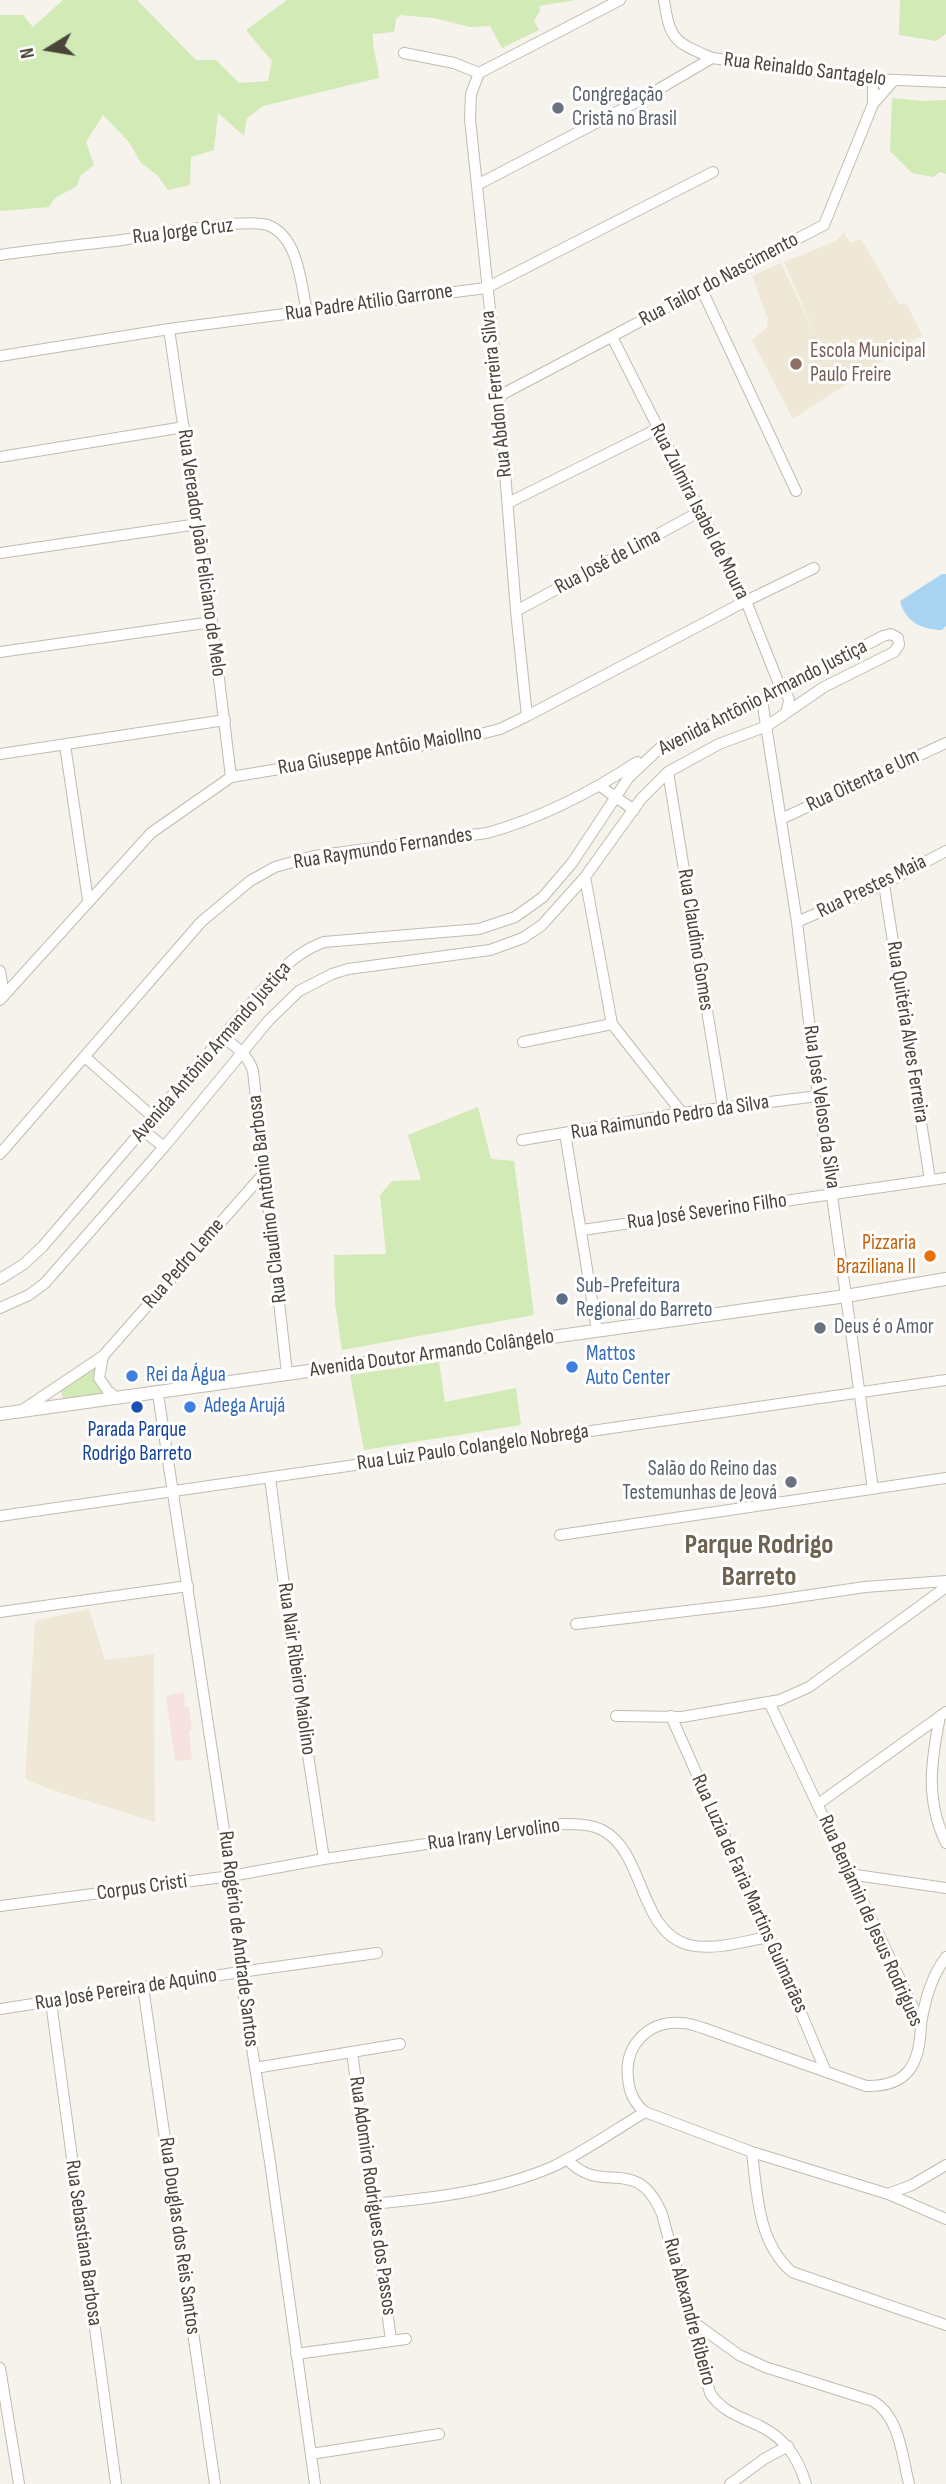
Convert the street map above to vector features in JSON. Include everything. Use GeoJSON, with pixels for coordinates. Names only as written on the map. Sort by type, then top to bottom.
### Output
{"type":"FeatureCollection","features":[{"type":"Feature","properties":{"kind":"street"},"geometry":{"type":"LineString","coordinates":[[404,53],[454,63],[479,73],[621,0]]}},
{"type":"Feature","properties":{"kind":"street","name":"Rua Reinaldo Santagelo"},"geometry":{"type":"LineString","coordinates":[[664,0],[671,34],[688,48],[712,58],[873,79],[946,82]]}},
{"type":"Feature","properties":{"kind":"street"},"geometry":{"type":"LineString","coordinates":[[477,185],[712,58]]}},
{"type":"Feature","properties":{"kind":"street","name":"Rua Abdon Ferreira Silva"},"geometry":{"type":"LineString","coordinates":[[479,73],[470,104],[527,716]]}},
{"type":"Feature","properties":{"kind":"street","name":"Rua Tailor do Nascimento"},"geometry":{"type":"LineString","coordinates":[[873,79],[873,104]]}},
{"type":"Feature","properties":{"kind":"street","name":"Rua Tailor do Nascimento"},"geometry":{"type":"LineString","coordinates":[[499,396],[824,225],[873,104],[894,80]]}},
{"type":"Feature","properties":{"kind":"street","name":"Rua Padre Atilio Garrone"},"geometry":{"type":"LineString","coordinates":[[0,356],[169,329],[486,288],[713,172]]}},
{"type":"Feature","properties":{"kind":"street","name":"Rua Jorge Cruz"},"geometry":{"type":"LineString","coordinates":[[0,255],[205,228],[252,223],[270,226],[282,235],[292,251],[307,312]]}},
{"type":"Feature","properties":{"kind":"street"},"geometry":{"type":"LineString","coordinates":[[701,288],[796,491]]}},
{"type":"Feature","properties":{"kind":"street","name":"Rua Vereador João Feliciano de Melo"},"geometry":{"type":"LineString","coordinates":[[169,329],[212,622],[231,777]]}},
{"type":"Feature","properties":{"kind":"street","name":"Rua Zulmira Isabel de Moura"},"geometry":{"type":"LineString","coordinates":[[612,337],[746,601],[781,689]]}},
{"type":"Feature","properties":{"kind":"street"},"geometry":{"type":"LineString","coordinates":[[0,457],[184,428]]}},
{"type":"Feature","properties":{"kind":"street"},"geometry":{"type":"LineString","coordinates":[[508,503],[657,429]]}},
{"type":"Feature","properties":{"kind":"street","name":"Rua José de Lima"},"geometry":{"type":"LineString","coordinates":[[516,611],[699,512]]}},
{"type":"Feature","properties":{"kind":"street"},"geometry":{"type":"LineString","coordinates":[[0,554],[198,524]]}},
{"type":"Feature","properties":{"kind":"street","name":"Rua Giuseppe Antôio Maiollno"},"geometry":{"type":"LineString","coordinates":[[2,998],[150,833],[231,777],[465,738],[500,729],[814,568]]}},
{"type":"Feature","properties":{"kind":"street"},"geometry":{"type":"LineString","coordinates":[[0,652],[212,622]]}},
{"type":"Feature","properties":{"kind":"street","name":"Avenida Antônio Armando Justiça"},"geometry":{"type":"LineString","coordinates":[[0,1279],[44,1247],[272,979],[294,957],[324,942],[479,929],[515,917],[544,897],[572,863],[629,777],[660,748],[762,700],[888,635],[894,635],[899,642],[898,649],[894,652],[824,687],[786,712]]}},
{"type":"Feature","properties":{"kind":"street"},"geometry":{"type":"LineString","coordinates":[[767,726],[786,712],[790,701],[781,689]]}},
{"type":"Feature","properties":{"kind":"street","name":"Rua José Veloso da Silva"},"geometry":{"type":"LineString","coordinates":[[762,700],[763,720],[767,726],[797,922],[818,1096],[873,1489]]}},
{"type":"Feature","properties":{"kind":"street"},"geometry":{"type":"LineString","coordinates":[[0,754],[225,720]]}},
{"type":"Feature","properties":{"kind":"street","name":"Avenida Antônio Armando Justiça"},"geometry":{"type":"LineString","coordinates":[[0,1308],[29,1295],[45,1283],[164,1147],[242,1052],[299,991],[322,979],[364,966],[467,954],[506,946],[542,925],[585,877],[641,799],[668,772],[719,744],[767,726]]}},
{"type":"Feature","properties":{"kind":"street","name":"Rua Oitenta e Um"},"geometry":{"type":"LineString","coordinates":[[781,819],[946,743]]}},
{"type":"Feature","properties":{"kind":"street"},"geometry":{"type":"LineString","coordinates":[[65,745],[88,900]]}},
{"type":"Feature","properties":{"kind":"street","name":"Rua Raymundo Fernandes"},"geometry":{"type":"LineString","coordinates":[[0,1154],[201,922],[250,881],[275,867],[314,856],[487,833],[540,816],[600,786],[660,748]]}},
{"type":"Feature","properties":{"kind":"street","name":"Rua Claudino Gomes"},"geometry":{"type":"LineString","coordinates":[[668,772],[723,1108]]}},
{"type":"Feature","properties":{"kind":"street"},"geometry":{"type":"LineString","coordinates":[[600,786],[634,810]]}},
{"type":"Feature","properties":{"kind":"street","name":"Rua Prestes Maia"},"geometry":{"type":"LineString","coordinates":[[797,922],[884,884],[946,851]]}},
{"type":"Feature","properties":{"kind":"street"},"geometry":{"type":"LineString","coordinates":[[585,877],[612,1024],[682,1113]]}},
{"type":"Feature","properties":{"kind":"street","name":"Rua Quitéria Alves Ferreira"},"geometry":{"type":"LineString","coordinates":[[884,884],[930,1180]]}},
{"type":"Feature","properties":{"kind":"street"},"geometry":{"type":"LineString","coordinates":[[0,971],[2,998]]}},
{"type":"Feature","properties":{"kind":"street"},"geometry":{"type":"LineString","coordinates":[[523,1042],[612,1024]]}},
{"type":"Feature","properties":{"kind":"street"},"geometry":{"type":"LineString","coordinates":[[223,1037],[242,1052]]}},
{"type":"Feature","properties":{"kind":"street","name":"Rua Claudino Antônio Barbosa"},"geometry":{"type":"LineString","coordinates":[[242,1052],[253,1071],[287,1373]]}},
{"type":"Feature","properties":{"kind":"street"},"geometry":{"type":"LineString","coordinates":[[85,1057],[154,1118]]}},
{"type":"Feature","properties":{"kind":"street","name":"Rua Raimundo Pedro da Silva"},"geometry":{"type":"LineString","coordinates":[[522,1140],[682,1113],[818,1096]]}},
{"type":"Feature","properties":{"kind":"street"},"geometry":{"type":"LineString","coordinates":[[144,1131],[164,1147]]}},
{"type":"Feature","properties":{"kind":"street"},"geometry":{"type":"LineString","coordinates":[[565,1133],[597,1331]]}},
{"type":"Feature","properties":{"kind":"street","name":"Rua Pedro Leme"},"geometry":{"type":"LineString","coordinates":[[19,1412],[103,1356],[265,1172]]}},
{"type":"Feature","properties":{"kind":"street","name":"Rua José Severino Filho"},"geometry":{"type":"LineString","coordinates":[[582,1230],[946,1178]]}},
{"type":"Feature","properties":{"kind":"street","name":"Avenida Doutor Armando Colângelo"},"geometry":{"type":"LineString","coordinates":[[0,1414],[846,1296],[946,1279]]}},
{"type":"Feature","properties":{"kind":"street"},"geometry":{"type":"LineString","coordinates":[[103,1356],[99,1378],[117,1398]]}},
{"type":"Feature","properties":{"kind":"street","name":"Rua Luiz Paulo Colangelo Nobrega"},"geometry":{"type":"LineString","coordinates":[[0,1516],[946,1380]]}},
{"type":"Feature","properties":{"kind":"street","name":"Rua Rogério de Andrade Santos"},"geometry":{"type":"LineString","coordinates":[[158,1394],[231,1876],[240,1972],[315,2484]]}},
{"type":"Feature","properties":{"kind":"street","name":"Rua Nair Ribeiro Maiolino"},"geometry":{"type":"LineString","coordinates":[[270,1478],[296,1678],[324,1859]]}},
{"type":"Feature","properties":{"kind":"street"},"geometry":{"type":"LineString","coordinates":[[560,1535],[946,1478]]}},
{"type":"Feature","properties":{"kind":"street"},"geometry":{"type":"LineString","coordinates":[[576,1624],[865,1587],[946,1581]]}},
{"type":"Feature","properties":{"kind":"street"},"geometry":{"type":"LineString","coordinates":[[0,1612],[188,1586]]}},
{"type":"Feature","properties":{"kind":"street"},"geometry":{"type":"LineString","coordinates":[[616,1716],[682,1717],[769,1702],[809,1687],[946,1587]]}},
{"type":"Feature","properties":{"kind":"street","name":"Rua Benjamin de Jesus Rodrigues"},"geometry":{"type":"LineString","coordinates":[[645,2112],[637,2106],[628,2083],[627,2066],[631,2048],[643,2034],[669,2024],[682,2023],[703,2028],[866,2087],[881,2087],[894,2083],[907,2074],[916,2060],[921,2024],[769,1702]]}},
{"type":"Feature","properties":{"kind":"street"},"geometry":{"type":"LineString","coordinates":[[818,1804],[943,1714]]}},
{"type":"Feature","properties":{"kind":"street"},"geometry":{"type":"LineString","coordinates":[[943,1714],[930,1778],[933,1806],[946,1843]]}},
{"type":"Feature","properties":{"kind":"street","name":"Rua Luzia de Faria Martins Guimarães"},"geometry":{"type":"LineString","coordinates":[[671,1716],[826,2072]]}},
{"type":"Feature","properties":{"kind":"street","name":"Rua Irany Lervolino"},"geometry":{"type":"LineString","coordinates":[[324,1859],[562,1824],[579,1824],[604,1831],[616,1841],[659,1923],[673,1939],[701,1947],[769,1937]]}},
{"type":"Feature","properties":{"kind":"street","name":"Corpus Cristi"},"geometry":{"type":"LineString","coordinates":[[0,1906],[231,1876],[324,1859]]}},
{"type":"Feature","properties":{"kind":"street"},"geometry":{"type":"LineString","coordinates":[[849,1874],[946,1888]]}},
{"type":"Feature","properties":{"kind":"street","name":"Rua José Pereira de Aquino"},"geometry":{"type":"LineString","coordinates":[[0,2009],[377,1953]]}},
{"type":"Feature","properties":{"kind":"street"},"geometry":{"type":"LineString","coordinates":[[921,2024],[930,1986],[946,1957]]}},
{"type":"Feature","properties":{"kind":"street","name":"Rua Douglas dos Reis Santos"},"geometry":{"type":"LineString","coordinates":[[143,1987],[215,2484]]}},
{"type":"Feature","properties":{"kind":"street","name":"Rua Sebastiana Barbosa"},"geometry":{"type":"LineString","coordinates":[[51,2002],[116,2484]]}},
{"type":"Feature","properties":{"kind":"street"},"geometry":{"type":"LineString","coordinates":[[255,2068],[400,2044]]}},
{"type":"Feature","properties":{"kind":"street","name":"Rua Adomiro Rodrigues dos Passos"},"geometry":{"type":"LineString","coordinates":[[352,2052],[391,2340]]}},
{"type":"Feature","properties":{"kind":"street"},"geometry":{"type":"LineString","coordinates":[[373,2204],[474,2190],[533,2174],[566,2159],[645,2112],[752,2152],[888,2194],[945,2218],[946,2231]]}},
{"type":"Feature","properties":{"kind":"street"},"geometry":{"type":"LineString","coordinates":[[752,2152],[765,2231],[780,2262],[792,2272],[946,2325]]}},
{"type":"Feature","properties":{"kind":"street","name":"Rua Alexandre Ribeiro"},"geometry":{"type":"LineString","coordinates":[[566,2159],[584,2175],[637,2182],[655,2197],[692,2321],[705,2378],[717,2403],[762,2427],[788,2446],[799,2461],[806,2484]]}},
{"type":"Feature","properties":{"kind":"street"},"geometry":{"type":"LineString","coordinates":[[888,2194],[912,2185],[946,2165]]}},
{"type":"Feature","properties":{"kind":"street"},"geometry":{"type":"LineString","coordinates":[[692,2321],[739,2355],[765,2367],[873,2401],[884,2407],[895,2428],[909,2484]]}},
{"type":"Feature","properties":{"kind":"street"},"geometry":{"type":"LineString","coordinates":[[296,2354],[406,2339]]}},
{"type":"Feature","properties":{"kind":"street"},"geometry":{"type":"LineString","coordinates":[[0,2368],[19,2484]]}},
{"type":"Feature","properties":{"kind":"street"},"geometry":{"type":"LineString","coordinates":[[311,2454],[439,2434]]}},
{"type":"Feature","properties":{"kind":"street"},"geometry":{"type":"LineString","coordinates":[[730,2484],[764,2459],[788,2446]]}},
{"type":"Feature","properties":{"kind":"shaded area"},"geometry":{"type":"Polygon","coordinates":[[[844,232],[850,243],[861,239],[899,304],[906,303],[922,335],[793,419],[752,340],[767,327],[768,319],[752,276],[781,263],[816,337],[784,262],[836,241],[844,232]]]}},
{"type":"Feature","properties":{"kind":"shaded area"},"geometry":{"type":"Polygon","coordinates":[[[89,1609],[105,1660],[154,1654],[155,1822],[25,1779],[35,1621],[89,1609]]]}},
{"type":"Feature","properties":{"kind":"shaded area"},"geometry":{"type":"Polygon","coordinates":[[[184,1692],[185,1707],[189,1707],[192,1729],[189,1730],[192,1760],[175,1761],[166,1696],[184,1692]]]}},
{"type":"Feature","properties":{"kind":"green space"},"geometry":{"type":"Polygon","coordinates":[[[63,0],[137,0],[196,60],[216,60],[239,83],[268,81],[272,61],[246,30],[287,0],[576,0],[539,6],[540,11],[534,21],[539,30],[502,48],[490,26],[470,27],[434,18],[400,15],[396,19],[394,32],[373,34],[379,78],[263,106],[247,118],[244,136],[218,113],[214,150],[191,157],[190,185],[168,190],[157,175],[141,163],[129,142],[103,115],[86,142],[94,165],[80,176],[77,186],[55,198],[49,207],[0,211],[0,15],[23,15],[33,27],[63,0]]]}},
{"type":"Feature","properties":{"kind":"green space"},"geometry":{"type":"Polygon","coordinates":[[[900,0],[946,0],[946,34],[936,41],[899,35],[900,0]]]}},
{"type":"Feature","properties":{"kind":"green space"},"geometry":{"type":"Polygon","coordinates":[[[892,98],[946,100],[946,174],[940,172],[933,177],[912,173],[890,151],[892,98]]]}},
{"type":"Feature","properties":{"kind":"green space"},"geometry":{"type":"Polygon","coordinates":[[[478,1107],[491,1159],[514,1161],[534,1315],[342,1350],[335,1304],[334,1255],[386,1254],[380,1195],[392,1181],[421,1180],[408,1135],[478,1107]]]}},
{"type":"Feature","properties":{"kind":"green space"},"geometry":{"type":"Polygon","coordinates":[[[439,1362],[445,1402],[516,1388],[521,1425],[364,1450],[350,1375],[439,1362]]]}},
{"type":"Feature","properties":{"kind":"green space"},"geometry":{"type":"Polygon","coordinates":[[[94,1368],[106,1395],[64,1403],[61,1391],[94,1368]]]}},
{"type":"Feature","properties":{"kind":"water"},"geometry":{"type":"Polygon","coordinates":[[[946,574],[946,626],[942,630],[921,626],[910,619],[900,601],[946,574]]]}},
{"type":"Feature","properties":{"kind":"place","name":"Congregação Cristã no Brasil"},"geometry":{"type":"Point","coordinates":[558,108]}},
{"type":"Feature","properties":{"kind":"place","name":"Escola Municipal Paulo Freire"},"geometry":{"type":"Point","coordinates":[796,364]}},
{"type":"Feature","properties":{"kind":"place","name":"Pizzaria Braziliana II"},"geometry":{"type":"Point","coordinates":[930,1256]}},
{"type":"Feature","properties":{"kind":"place","name":"Sub-Prefeitura Regional do Barreto"},"geometry":{"type":"Point","coordinates":[562,1299]}},
{"type":"Feature","properties":{"kind":"place","name":"Deus é o Amor"},"geometry":{"type":"Point","coordinates":[820,1328]}},
{"type":"Feature","properties":{"kind":"place","name":"Mattos Auto Center"},"geometry":{"type":"Point","coordinates":[572,1367]}},
{"type":"Feature","properties":{"kind":"place","name":"Rei da Água"},"geometry":{"type":"Point","coordinates":[132,1376]}},
{"type":"Feature","properties":{"kind":"place","name":"Parada Parque Rodrigo Barreto"},"geometry":{"type":"Point","coordinates":[137,1407]}},
{"type":"Feature","properties":{"kind":"place","name":"Adega Arujá"},"geometry":{"type":"Point","coordinates":[190,1407]}},
{"type":"Feature","properties":{"kind":"place","name":"Salão do Reino das Testemunhas de Jeová"},"geometry":{"type":"Point","coordinates":[791,1482]}},
{"type":"Feature","properties":{"kind":"district","name":"Parque Rodrigo Barreto"},"geometry":{"type":"Point","coordinates":[759,1562]}}]}
